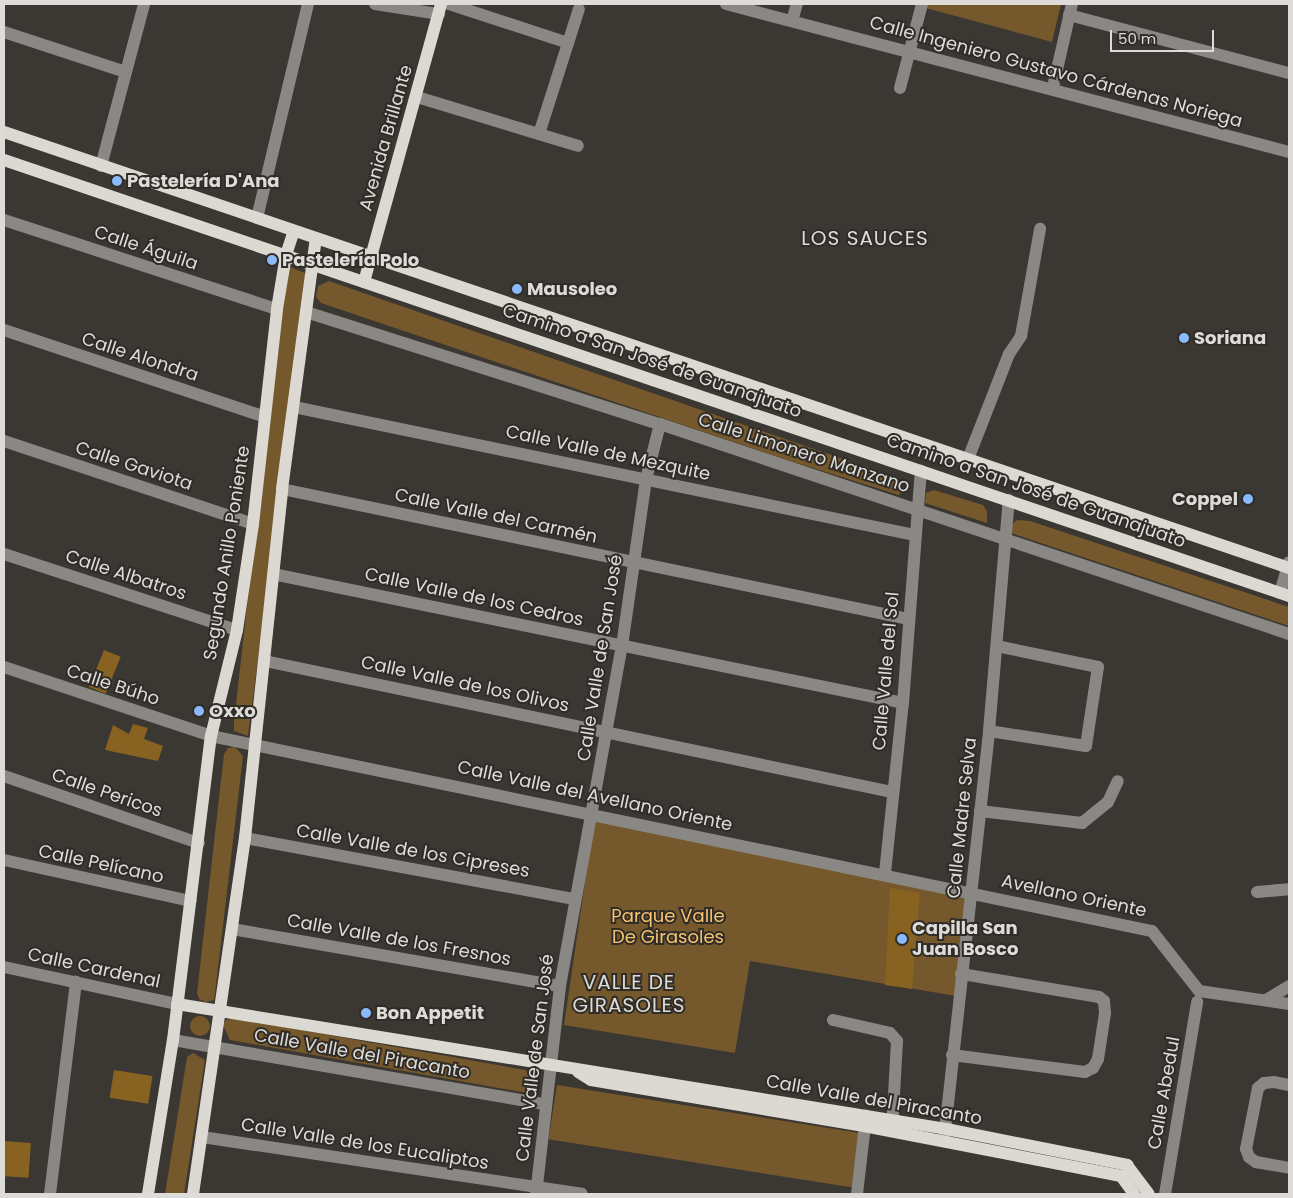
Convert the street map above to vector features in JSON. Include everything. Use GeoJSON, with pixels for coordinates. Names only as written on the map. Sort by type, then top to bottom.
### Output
{"type":"FeatureCollection","features":[{"type":"Feature","properties":{"kind":"main road","name":"Avenida Brillante"},"geometry":{"type":"LineString","coordinates":[[364,282],[440,9]]}},
{"type":"Feature","properties":{"kind":"main road","name":"Camino a San José de Guanajuato"},"geometry":{"type":"LineString","coordinates":[[4,132],[1289,566]]}},
{"type":"Feature","properties":{"kind":"main road","name":"Camino a San José de Guanajuato"},"geometry":{"type":"LineString","coordinates":[[4,160],[1010,500],[1285,595]]}},
{"type":"Feature","properties":{"kind":"main road","name":"Segundo Anillo Poniente"},"geometry":{"type":"LineString","coordinates":[[148,1194],[173,1040],[211,736],[237,630],[253,524],[277,309],[286,255],[294,231]]}},
{"type":"Feature","properties":{"kind":"main road"},"geometry":{"type":"LineString","coordinates":[[193,1194],[217,1047],[246,838],[254,744],[265,661],[282,489],[306,312],[310,264],[316,238]]}},
{"type":"Feature","properties":{"kind":"main road","name":"Calle Valle del Piracanto"},"geometry":{"type":"LineString","coordinates":[[177,1004],[222,1010],[578,1072],[594,1070],[893,1126],[1127,1165],[1149,1194]]}},
{"type":"Feature","properties":{"kind":"main road","name":"Calle Valle del Piracanto"},"geometry":{"type":"LineString","coordinates":[[945,1135],[1121,1176],[1134,1194]]}},
{"type":"Feature","properties":{"kind":"street"},"geometry":{"type":"LineString","coordinates":[[101,166],[144,4]]}},
{"type":"Feature","properties":{"kind":"street"},"geometry":{"type":"LineString","coordinates":[[257,218],[308,4]]}},
{"type":"Feature","properties":{"kind":"street"},"geometry":{"type":"LineString","coordinates":[[375,4],[440,9]]}},
{"type":"Feature","properties":{"kind":"street"},"geometry":{"type":"LineString","coordinates":[[449,4],[568,42]]}},
{"type":"Feature","properties":{"kind":"street","name":"Calle Ingeniero Gustavo Cárdenas Noriega"},"geometry":{"type":"LineString","coordinates":[[726,4],[1053,87],[1289,152]]}},
{"type":"Feature","properties":{"kind":"street"},"geometry":{"type":"LineString","coordinates":[[792,21],[797,4]]}},
{"type":"Feature","properties":{"kind":"street"},"geometry":{"type":"LineString","coordinates":[[900,88],[922,4]]}},
{"type":"Feature","properties":{"kind":"street"},"geometry":{"type":"LineString","coordinates":[[538,134],[579,9]]}},
{"type":"Feature","properties":{"kind":"street"},"geometry":{"type":"LineString","coordinates":[[1053,87],[1071,10],[1289,73]]}},
{"type":"Feature","properties":{"kind":"street"},"geometry":{"type":"LineString","coordinates":[[4,32],[126,72]]}},
{"type":"Feature","properties":{"kind":"street"},"geometry":{"type":"LineString","coordinates":[[417,97],[578,146]]}},
{"type":"Feature","properties":{"kind":"street","name":"Calle Águila"},"geometry":{"type":"LineString","coordinates":[[4,220],[277,309]]}},
{"type":"Feature","properties":{"kind":"street"},"geometry":{"type":"LineString","coordinates":[[968,459],[1009,354],[1021,336],[1040,229]]}},
{"type":"Feature","properties":{"kind":"street","name":"Calle Limonero Manzano"},"geometry":{"type":"LineString","coordinates":[[306,312],[660,424],[1289,634]]}},
{"type":"Feature","properties":{"kind":"street","name":"Calle Alondra"},"geometry":{"type":"LineString","coordinates":[[4,330],[265,417]]}},
{"type":"Feature","properties":{"kind":"street","name":"Calle Valle de Mezquite"},"geometry":{"type":"LineString","coordinates":[[294,407],[914,535]]}},
{"type":"Feature","properties":{"kind":"street","name":"Calle Valle de San José"},"geometry":{"type":"LineString","coordinates":[[536,1191],[545,1104],[553,1067],[560,986],[574,899],[593,813],[622,646],[646,479],[660,424]]}},
{"type":"Feature","properties":{"kind":"street","name":"Calle Gaviota"},"geometry":{"type":"LineString","coordinates":[[4,441],[253,524]]}},
{"type":"Feature","properties":{"kind":"street","name":"Calle Valle del Sol"},"geometry":{"type":"LineString","coordinates":[[884,873],[903,703],[914,535],[921,471]]}},
{"type":"Feature","properties":{"kind":"street","name":"Calle Valle del Carmén"},"geometry":{"type":"LineString","coordinates":[[282,489],[908,619]]}},
{"type":"Feature","properties":{"kind":"street","name":"Calle Madre Selva"},"geometry":{"type":"LineString","coordinates":[[945,1135],[952,1055],[989,731],[1010,500]]}},
{"type":"Feature","properties":{"kind":"street","name":"Calle Albatros"},"geometry":{"type":"LineString","coordinates":[[4,554],[237,630]]}},
{"type":"Feature","properties":{"kind":"street"},"geometry":{"type":"LineString","coordinates":[[1285,595],[1289,566]]}},
{"type":"Feature","properties":{"kind":"street","name":"Calle Valle de los Cedros"},"geometry":{"type":"LineString","coordinates":[[273,574],[903,703]]}},
{"type":"Feature","properties":{"kind":"street"},"geometry":{"type":"LineString","coordinates":[[989,731],[1086,746],[1098,667],[997,646]]}},
{"type":"Feature","properties":{"kind":"street","name":"Calle Valle de los Olivos"},"geometry":{"type":"LineString","coordinates":[[265,661],[892,792]]}},
{"type":"Feature","properties":{"kind":"street","name":"Calle Búho"},"geometry":{"type":"LineString","coordinates":[[4,668],[211,736]]}},
{"type":"Feature","properties":{"kind":"street","name":"Calle Valle del Avellano Oriente"},"geometry":{"type":"LineString","coordinates":[[211,736],[972,891]]}},
{"type":"Feature","properties":{"kind":"street","name":"Calle Pericos"},"geometry":{"type":"LineString","coordinates":[[4,776],[199,843]]}},
{"type":"Feature","properties":{"kind":"street"},"geometry":{"type":"LineString","coordinates":[[980,811],[1082,823],[1108,802],[1118,781]]}},
{"type":"Feature","properties":{"kind":"street","name":"Calle Valle de los Cipreses"},"geometry":{"type":"LineString","coordinates":[[246,838],[574,899]]}},
{"type":"Feature","properties":{"kind":"street","name":"Calle Pelícano"},"geometry":{"type":"LineString","coordinates":[[4,860],[191,901]]}},
{"type":"Feature","properties":{"kind":"street"},"geometry":{"type":"LineString","coordinates":[[1257,892],[1289,889]]}},
{"type":"Feature","properties":{"kind":"street","name":"Avellano Oriente"},"geometry":{"type":"LineString","coordinates":[[972,891],[1152,931],[1198,997]]}},
{"type":"Feature","properties":{"kind":"street","name":"Calle Valle de los Fresnos"},"geometry":{"type":"LineString","coordinates":[[232,929],[560,986]]}},
{"type":"Feature","properties":{"kind":"street","name":"Calle Cardenal"},"geometry":{"type":"LineString","coordinates":[[4,967],[177,1004]]}},
{"type":"Feature","properties":{"kind":"street"},"geometry":{"type":"LineString","coordinates":[[952,1055],[1085,1072],[1093,1068],[1098,1059],[1104,1001],[1099,997],[961,974]]}},
{"type":"Feature","properties":{"kind":"street"},"geometry":{"type":"LineString","coordinates":[[50,1194],[76,982]]}},
{"type":"Feature","properties":{"kind":"street"},"geometry":{"type":"LineString","coordinates":[[1266,1000],[1289,986]]}},
{"type":"Feature","properties":{"kind":"street"},"geometry":{"type":"LineString","coordinates":[[1198,997],[1266,1000],[1289,1004]]}},
{"type":"Feature","properties":{"kind":"street","name":"Calle Abedul"},"geometry":{"type":"LineString","coordinates":[[1164,1193],[1198,997]]}},
{"type":"Feature","properties":{"kind":"street"},"geometry":{"type":"LineString","coordinates":[[833,1020],[890,1033],[897,1042],[893,1126]]}},
{"type":"Feature","properties":{"kind":"street","name":"Calle Valle del Piracanto"},"geometry":{"type":"LineString","coordinates":[[173,1040],[545,1104]]}},
{"type":"Feature","properties":{"kind":"street"},"geometry":{"type":"LineString","coordinates":[[1289,1085],[1264,1083],[1258,1088],[1246,1149],[1249,1157],[1256,1162],[1289,1168]]}},
{"type":"Feature","properties":{"kind":"street"},"geometry":{"type":"LineString","coordinates":[[856,1194],[865,1121]]}},
{"type":"Feature","properties":{"kind":"street","name":"Calle Valle de los Eucaliptos"},"geometry":{"type":"LineString","coordinates":[[202,1137],[536,1191],[582,1194]]}},
{"type":"Feature","properties":{"kind":"green space"},"geometry":{"type":"Polygon","coordinates":[[[923,4],[1061,4],[1052,42],[922,7],[923,4]]]}},
{"type":"Feature","properties":{"kind":"green space"},"geometry":{"type":"Polygon","coordinates":[[[290,267],[305,273],[306,286],[248,736],[234,731],[234,722],[282,295],[285,275],[290,267]]]}},
{"type":"Feature","properties":{"kind":"green space"},"geometry":{"type":"Polygon","coordinates":[[[329,281],[895,477],[902,483],[902,492],[899,495],[781,458],[321,303],[316,297],[318,286],[329,281]]]}},
{"type":"Feature","properties":{"kind":"green space"},"geometry":{"type":"Polygon","coordinates":[[[934,490],[983,505],[987,511],[987,523],[925,503],[926,493],[934,490]]]}},
{"type":"Feature","properties":{"kind":"green space"},"geometry":{"type":"Polygon","coordinates":[[[1017,520],[1030,521],[1289,607],[1289,626],[1011,533],[1010,526],[1017,520]]]}},
{"type":"Feature","properties":{"kind":"green space"},"geometry":{"type":"Polygon","coordinates":[[[235,747],[243,756],[215,994],[214,1000],[206,1002],[199,999],[197,993],[224,754],[228,748],[235,747]]]}},
{"type":"Feature","properties":{"kind":"green space","name":"Parque Valle De Girasoles"},"geometry":{"type":"Polygon","coordinates":[[[594,821],[968,894],[956,996],[750,961],[735,1053],[564,1025],[594,821]]]}},
{"type":"Feature","properties":{"kind":"green space"},"geometry":{"type":"Polygon","coordinates":[[[196,1016],[204,1016],[210,1022],[210,1030],[204,1036],[196,1036],[190,1030],[190,1022],[196,1016]]]}},
{"type":"Feature","properties":{"kind":"green space"},"geometry":{"type":"Polygon","coordinates":[[[233,1018],[525,1070],[536,1078],[538,1084],[530,1093],[516,1091],[230,1040],[223,1025],[226,1020],[233,1018]]]}},
{"type":"Feature","properties":{"kind":"green space"},"geometry":{"type":"Polygon","coordinates":[[[193,1053],[205,1060],[184,1194],[165,1194],[187,1057],[193,1053]]]}},
{"type":"Feature","properties":{"kind":"green space"},"geometry":{"type":"Polygon","coordinates":[[[557,1085],[863,1133],[855,1188],[548,1139],[557,1085]]]}},
{"type":"Feature","properties":{"kind":"building"},"geometry":{"type":"Polygon","coordinates":[[[104,650],[121,657],[106,694],[89,687],[104,650]]]}},
{"type":"Feature","properties":{"kind":"building"},"geometry":{"type":"Polygon","coordinates":[[[133,724],[148,728],[144,739],[163,746],[158,761],[105,750],[113,725],[129,734],[133,724]]]}},
{"type":"Feature","properties":{"kind":"building","name":"Capilla San Juan Bosco"},"geometry":{"type":"Polygon","coordinates":[[[890,888],[920,893],[912,989],[885,985],[890,888]]]}},
{"type":"Feature","properties":{"kind":"building"},"geometry":{"type":"Polygon","coordinates":[[[114,1070],[153,1076],[148,1104],[110,1098],[114,1070]]]}},
{"type":"Feature","properties":{"kind":"building"},"geometry":{"type":"Polygon","coordinates":[[[4,1141],[31,1143],[28,1178],[4,1176],[4,1141]]]}},
{"type":"Feature","properties":{"kind":"place","name":"Pastelería D'Ana"},"geometry":{"type":"Point","coordinates":[117,181]}},
{"type":"Feature","properties":{"kind":"place","name":"Pastelería Polo"},"geometry":{"type":"Point","coordinates":[272,260]}},
{"type":"Feature","properties":{"kind":"place","name":"Mausoleo"},"geometry":{"type":"Point","coordinates":[517,289]}},
{"type":"Feature","properties":{"kind":"place","name":"Soriana"},"geometry":{"type":"Point","coordinates":[1184,338]}},
{"type":"Feature","properties":{"kind":"place","name":"Coppel"},"geometry":{"type":"Point","coordinates":[1248,499]}},
{"type":"Feature","properties":{"kind":"place","name":"Oxxo"},"geometry":{"type":"Point","coordinates":[199,711]}},
{"type":"Feature","properties":{"kind":"place","name":"Capilla San Juan Bosco"},"geometry":{"type":"Point","coordinates":[902,939]}},
{"type":"Feature","properties":{"kind":"place","name":"Bon Appetit"},"geometry":{"type":"Point","coordinates":[366,1013]}},
{"type":"Feature","properties":{"kind":"district","name":"LOS SAUCES"},"geometry":{"type":"Point","coordinates":[865,238]}},
{"type":"Feature","properties":{"kind":"district","name":"VALLE DE GIRASOLES"},"geometry":{"type":"Point","coordinates":[629,994]}}]}
